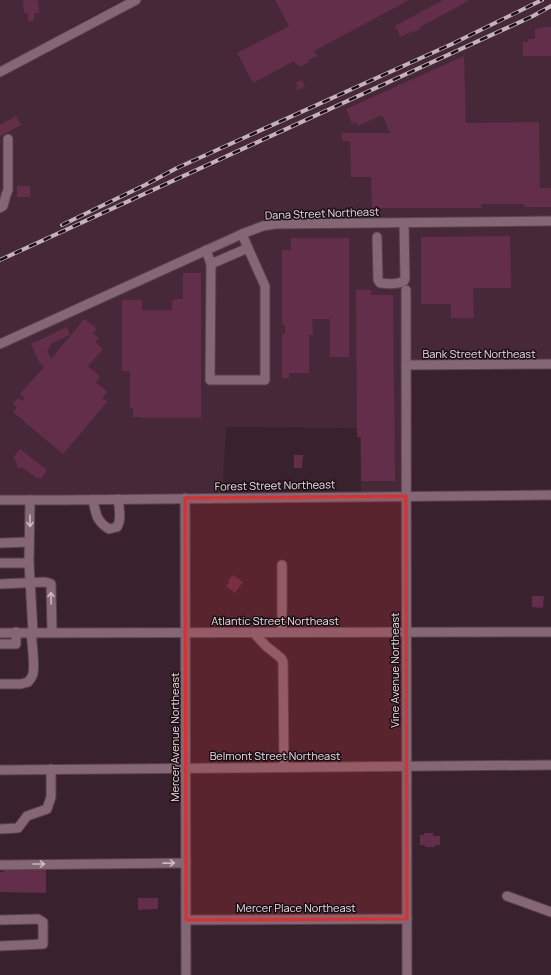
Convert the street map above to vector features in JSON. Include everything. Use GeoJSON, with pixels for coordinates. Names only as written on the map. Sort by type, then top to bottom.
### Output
{"type":"FeatureCollection","features":[{"type":"Feature","properties":{"kind":"street"},"geometry":{"type":"LineString","coordinates":[[0,72],[136,0]]}},
{"type":"Feature","properties":{"kind":"street"},"geometry":{"type":"LineString","coordinates":[[0,208],[4,206],[8,190],[8,139]]}},
{"type":"Feature","properties":{"kind":"street","name":"Dana Street Northeast"},"geometry":{"type":"LineString","coordinates":[[0,344],[206,250],[263,226],[275,224],[551,222]]}},
{"type":"Feature","properties":{"kind":"street"},"geometry":{"type":"LineString","coordinates":[[377,237],[378,280],[383,284],[402,283],[405,279],[404,223]]}},
{"type":"Feature","properties":{"kind":"street"},"geometry":{"type":"LineString","coordinates":[[206,250],[211,264],[210,380],[265,380],[265,286],[242,234]]}},
{"type":"Feature","properties":{"kind":"street"},"geometry":{"type":"LineString","coordinates":[[211,264],[248,248]]}},
{"type":"Feature","properties":{"kind":"street","name":"Vine Avenue Northeast"},"geometry":{"type":"LineString","coordinates":[[406,290],[407,975]]}},
{"type":"Feature","properties":{"kind":"street","name":"Bank Street Northeast"},"geometry":{"type":"LineString","coordinates":[[406,365],[551,364]]}},
{"type":"Feature","properties":{"kind":"street","name":"Forest Street Northeast"},"geometry":{"type":"LineString","coordinates":[[0,500],[551,495]]}},
{"type":"Feature","properties":{"kind":"street","name":"Mercer Avenue Northeast"},"geometry":{"type":"LineString","coordinates":[[185,498],[186,975]]}},
{"type":"Feature","properties":{"kind":"street"},"geometry":{"type":"LineString","coordinates":[[93,500],[97,517],[102,525],[109,529],[117,527],[119,523],[120,517],[118,499]]}},
{"type":"Feature","properties":{"kind":"street"},"geometry":{"type":"LineString","coordinates":[[0,684],[21,684],[28,682],[33,674],[31,583],[29,563],[30,500]]}},
{"type":"Feature","properties":{"kind":"street"},"geometry":{"type":"LineString","coordinates":[[0,543],[30,542]]}},
{"type":"Feature","properties":{"kind":"street"},"geometry":{"type":"LineString","coordinates":[[0,563],[29,563]]}},
{"type":"Feature","properties":{"kind":"street"},"geometry":{"type":"LineString","coordinates":[[282,564],[282,632]]}},
{"type":"Feature","properties":{"kind":"street"},"geometry":{"type":"LineString","coordinates":[[0,584],[49,582],[51,584],[52,632]]}},
{"type":"Feature","properties":{"kind":"street","name":"Atlantic Street Northeast"},"geometry":{"type":"LineString","coordinates":[[0,632],[551,632]]}},
{"type":"Feature","properties":{"kind":"street"},"geometry":{"type":"LineString","coordinates":[[0,644],[16,644],[16,632]]}},
{"type":"Feature","properties":{"kind":"street"},"geometry":{"type":"LineString","coordinates":[[254,633],[266,646],[281,658],[283,662],[284,767]]}},
{"type":"Feature","properties":{"kind":"street","name":"Belmont Street Northeast"},"geometry":{"type":"LineString","coordinates":[[0,770],[551,765]]}},
{"type":"Feature","properties":{"kind":"street"},"geometry":{"type":"LineString","coordinates":[[0,829],[18,828],[27,816],[47,809],[51,797],[51,769]]}},
{"type":"Feature","properties":{"kind":"street"},"geometry":{"type":"LineString","coordinates":[[0,865],[186,863]]}},
{"type":"Feature","properties":{"kind":"street"},"geometry":{"type":"LineString","coordinates":[[507,896],[551,912]]}},
{"type":"Feature","properties":{"kind":"street","name":"Mercer Place Northeast"},"geometry":{"type":"LineString","coordinates":[[186,920],[407,919]]}},
{"type":"Feature","properties":{"kind":"street"},"geometry":{"type":"LineString","coordinates":[[0,920],[38,920],[43,922],[43,944],[0,946]]}},
{"type":"Feature","properties":{"kind":"highlighted area"},"geometry":{"type":"Polygon","coordinates":[[[406,496],[407,919],[186,920],[185,498],[406,496]]]}},
{"type":"Feature","properties":{"kind":"shaded area"},"geometry":{"type":"Polygon","coordinates":[[[0,0],[122,0],[0,66],[0,0]]]}},
{"type":"Feature","properties":{"kind":"shaded area"},"geometry":{"type":"Polygon","coordinates":[[[136,0],[551,0],[551,364],[406,365],[406,496],[361,496],[360,428],[226,427],[222,498],[0,500],[0,72],[136,0]]]}},
{"type":"Feature","properties":{"kind":"building"},"geometry":{"type":"Polygon","coordinates":[[[23,0],[38,0],[39,13],[34,13],[34,21],[28,21],[28,13],[24,13],[23,0]]]}},
{"type":"Feature","properties":{"kind":"building"},"geometry":{"type":"Polygon","coordinates":[[[275,0],[409,0],[314,51],[317,56],[308,60],[309,62],[300,67],[298,64],[296,65],[294,61],[253,83],[237,53],[289,26],[275,0]]]}},
{"type":"Feature","properties":{"kind":"building"},"geometry":{"type":"Polygon","coordinates":[[[443,0],[470,0],[420,27],[421,29],[401,37],[395,26],[443,0]]]}},
{"type":"Feature","properties":{"kind":"building"},"geometry":{"type":"Polygon","coordinates":[[[551,27],[551,56],[523,56],[523,42],[528,42],[528,39],[535,39],[535,29],[551,27]]]}},
{"type":"Feature","properties":{"kind":"building"},"geometry":{"type":"Polygon","coordinates":[[[464,56],[466,123],[539,122],[540,188],[551,188],[551,207],[524,207],[524,204],[481,204],[482,208],[372,208],[371,177],[351,177],[350,141],[342,141],[342,133],[390,133],[382,115],[358,126],[356,122],[352,124],[346,109],[464,56]]]}},
{"type":"Feature","properties":{"kind":"building"},"geometry":{"type":"Polygon","coordinates":[[[302,80],[305,86],[298,90],[296,83],[302,80]]]}},
{"type":"Feature","properties":{"kind":"building"},"geometry":{"type":"Polygon","coordinates":[[[16,116],[21,125],[0,136],[0,125],[16,116]]]}},
{"type":"Feature","properties":{"kind":"building"},"geometry":{"type":"Polygon","coordinates":[[[17,186],[30,186],[30,197],[17,197],[17,186]]]}},
{"type":"Feature","properties":{"kind":"building"},"geometry":{"type":"Polygon","coordinates":[[[510,236],[511,288],[473,288],[474,318],[451,318],[451,304],[421,304],[421,237],[510,236]]]}},
{"type":"Feature","properties":{"kind":"building"},"geometry":{"type":"Polygon","coordinates":[[[291,238],[349,238],[349,357],[330,357],[330,319],[312,319],[313,335],[309,335],[309,373],[289,373],[289,378],[282,378],[282,334],[285,334],[285,325],[282,325],[282,250],[291,250],[291,238]]]}},
{"type":"Feature","properties":{"kind":"building"},"geometry":{"type":"Polygon","coordinates":[[[183,273],[201,273],[201,418],[133,417],[133,408],[130,408],[130,371],[122,371],[122,300],[142,300],[142,310],[172,310],[172,300],[183,299],[183,273]]]}},
{"type":"Feature","properties":{"kind":"building"},"geometry":{"type":"Polygon","coordinates":[[[356,290],[371,290],[371,295],[393,295],[395,481],[361,481],[361,437],[357,437],[356,290]]]}},
{"type":"Feature","properties":{"kind":"building"},"geometry":{"type":"Polygon","coordinates":[[[84,319],[97,329],[93,333],[99,338],[95,342],[103,349],[88,366],[100,377],[96,382],[107,392],[102,398],[107,402],[63,454],[13,412],[17,407],[13,404],[18,398],[22,401],[25,398],[20,394],[44,367],[39,362],[31,344],[67,327],[70,335],[50,344],[51,347],[47,349],[51,359],[84,319]]]}},
{"type":"Feature","properties":{"kind":"building"},"geometry":{"type":"Polygon","coordinates":[[[20,449],[47,470],[41,479],[38,477],[37,478],[21,467],[20,469],[16,466],[18,464],[13,458],[20,449]]]}},
{"type":"Feature","properties":{"kind":"building"},"geometry":{"type":"Polygon","coordinates":[[[294,455],[303,455],[302,468],[294,468],[294,455]]]}},
{"type":"Feature","properties":{"kind":"building"},"geometry":{"type":"Polygon","coordinates":[[[233,575],[243,582],[235,593],[226,586],[233,575]]]}},
{"type":"Feature","properties":{"kind":"building"},"geometry":{"type":"Polygon","coordinates":[[[532,596],[544,596],[543,608],[532,607],[532,596]]]}},
{"type":"Feature","properties":{"kind":"building"},"geometry":{"type":"Polygon","coordinates":[[[424,833],[433,833],[433,836],[440,836],[440,845],[435,845],[435,847],[425,847],[425,845],[420,845],[420,835],[424,835],[424,833]]]}},
{"type":"Feature","properties":{"kind":"building"},"geometry":{"type":"Polygon","coordinates":[[[4,866],[46,866],[46,893],[0,892],[0,872],[4,872],[4,866]]]}},
{"type":"Feature","properties":{"kind":"building"},"geometry":{"type":"Polygon","coordinates":[[[138,898],[158,898],[158,909],[138,910],[138,898]]]}},
{"type":"Feature","properties":{"kind":"railway"},"geometry":{"type":"LineString","coordinates":[[62,225],[177,168],[452,44],[542,0]]}},
{"type":"Feature","properties":{"kind":"railway"},"geometry":{"type":"LineString","coordinates":[[0,260],[533,16],[551,6]]}}]}
